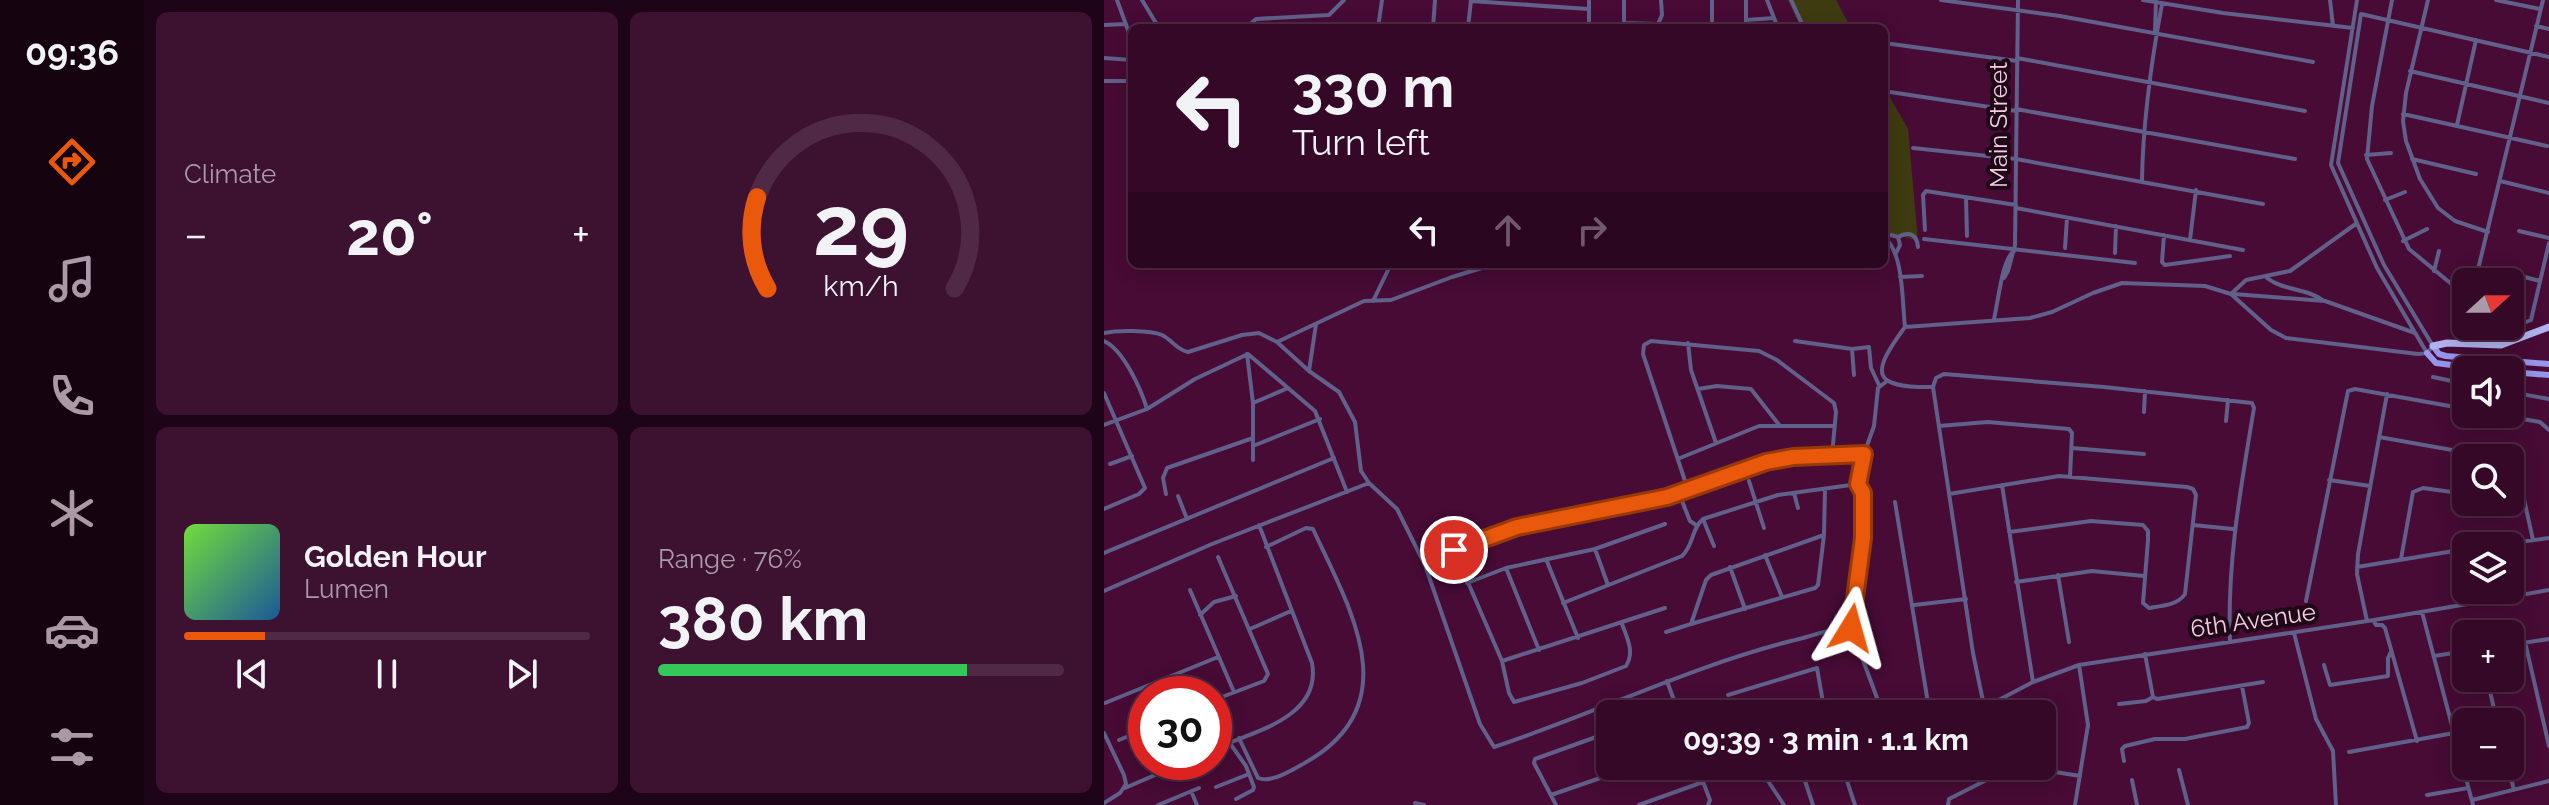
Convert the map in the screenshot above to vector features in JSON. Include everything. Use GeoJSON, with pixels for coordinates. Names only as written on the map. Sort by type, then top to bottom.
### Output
{"type":"FeatureCollection","features":[{"type":"Feature","properties":{"kind":"highway"},"geometry":{"type":"LineString","coordinates":[[2430,346],[2447,343],[2501,345],[2549,327]]}},
{"type":"Feature","properties":{"kind":"main road"},"geometry":{"type":"LineString","coordinates":[[2430,346],[2446,356],[2549,364]]}},
{"type":"Feature","properties":{"kind":"main road"},"geometry":{"type":"LineString","coordinates":[[2430,346],[2436,363],[2452,365]]}},
{"type":"Feature","properties":{"kind":"main road"},"geometry":{"type":"LineString","coordinates":[[2524,373],[2549,375]]}},
{"type":"Feature","properties":{"kind":"street"},"geometry":{"type":"LineString","coordinates":[[1117,0],[1128,30]]}},
{"type":"Feature","properties":{"kind":"street"},"geometry":{"type":"LineString","coordinates":[[1142,0],[1157,24]]}},
{"type":"Feature","properties":{"kind":"street"},"geometry":{"type":"LineString","coordinates":[[1250,24],[1256,19],[1329,15],[1344,0]]}},
{"type":"Feature","properties":{"kind":"street"},"geometry":{"type":"LineString","coordinates":[[1379,24],[1382,0]]}},
{"type":"Feature","properties":{"kind":"street"},"geometry":{"type":"LineString","coordinates":[[1433,24],[1435,0]]}},
{"type":"Feature","properties":{"kind":"street"},"geometry":{"type":"LineString","coordinates":[[1468,24],[1471,0],[1588,9]]}},
{"type":"Feature","properties":{"kind":"street"},"geometry":{"type":"LineString","coordinates":[[1589,0],[1589,24]]}},
{"type":"Feature","properties":{"kind":"street"},"geometry":{"type":"LineString","coordinates":[[1624,0],[1624,24]]}},
{"type":"Feature","properties":{"kind":"street"},"geometry":{"type":"LineString","coordinates":[[1658,24],[1662,15],[1661,0]]}},
{"type":"Feature","properties":{"kind":"street"},"geometry":{"type":"LineString","coordinates":[[1712,0],[1712,24]]}},
{"type":"Feature","properties":{"kind":"street"},"geometry":{"type":"LineString","coordinates":[[1746,0],[1746,24]]}},
{"type":"Feature","properties":{"kind":"street"},"geometry":{"type":"LineString","coordinates":[[1767,0],[1776,24]]}},
{"type":"Feature","properties":{"kind":"street"},"geometry":{"type":"LineString","coordinates":[[1791,0],[1802,24]]}},
{"type":"Feature","properties":{"kind":"street"},"geometry":{"type":"LineString","coordinates":[[1941,0],[2313,62]]}},
{"type":"Feature","properties":{"kind":"street","name":"Main Street"},"geometry":{"type":"LineString","coordinates":[[1994,319],[2007,257],[2014,250],[2018,0]]}},
{"type":"Feature","properties":{"kind":"street"},"geometry":{"type":"LineString","coordinates":[[2143,0],[2353,28]]}},
{"type":"Feature","properties":{"kind":"street"},"geometry":{"type":"LineString","coordinates":[[2330,0],[2333,26]]}},
{"type":"Feature","properties":{"kind":"street"},"geometry":{"type":"LineString","coordinates":[[2357,0],[2331,165],[2377,268],[2417,333],[2430,346]]}},
{"type":"Feature","properties":{"kind":"street"},"geometry":{"type":"LineString","coordinates":[[2392,0],[2366,155],[2403,241],[2416,257],[2452,285]]}},
{"type":"Feature","properties":{"kind":"street"},"geometry":{"type":"LineString","coordinates":[[2428,0],[2403,114],[2406,141],[2427,191],[2443,214],[2459,223],[2488,232]]}},
{"type":"Feature","properties":{"kind":"street"},"geometry":{"type":"LineString","coordinates":[[2496,0],[2540,9]]}},
{"type":"Feature","properties":{"kind":"street"},"geometry":{"type":"LineString","coordinates":[[2479,268],[2543,0]]}},
{"type":"Feature","properties":{"kind":"street"},"geometry":{"type":"LineString","coordinates":[[2142,180],[2143,131],[2158,2]]}},
{"type":"Feature","properties":{"kind":"street"},"geometry":{"type":"LineString","coordinates":[[2430,346],[2384,265],[2338,163],[2361,14],[2549,57]]}},
{"type":"Feature","properties":{"kind":"street"},"geometry":{"type":"LineString","coordinates":[[1746,20],[1774,18]]}},
{"type":"Feature","properties":{"kind":"street"},"geometry":{"type":"LineString","coordinates":[[1104,25],[1126,24]]}},
{"type":"Feature","properties":{"kind":"street"},"geometry":{"type":"LineString","coordinates":[[2536,26],[2549,29]]}},
{"type":"Feature","properties":{"kind":"street"},"geometry":{"type":"LineString","coordinates":[[2457,125],[2476,40]]}},
{"type":"Feature","properties":{"kind":"street"},"geometry":{"type":"LineString","coordinates":[[1888,43],[2017,59],[2305,111]]}},
{"type":"Feature","properties":{"kind":"street"},"geometry":{"type":"LineString","coordinates":[[1104,58],[1128,60]]}},
{"type":"Feature","properties":{"kind":"street"},"geometry":{"type":"LineString","coordinates":[[2410,71],[2549,103]]}},
{"type":"Feature","properties":{"kind":"street"},"geometry":{"type":"LineString","coordinates":[[1104,81],[1128,81]]}},
{"type":"Feature","properties":{"kind":"street"},"geometry":{"type":"LineString","coordinates":[[1890,92],[2143,131],[2295,159]]}},
{"type":"Feature","properties":{"kind":"street"},"geometry":{"type":"LineString","coordinates":[[2403,114],[2547,146]]}},
{"type":"Feature","properties":{"kind":"street"},"geometry":{"type":"LineString","coordinates":[[1913,148],[2016,159],[2263,204]]}},
{"type":"Feature","properties":{"kind":"street"},"geometry":{"type":"LineString","coordinates":[[2366,155],[2391,153]]}},
{"type":"Feature","properties":{"kind":"street"},"geometry":{"type":"LineString","coordinates":[[2412,159],[2476,174]]}},
{"type":"Feature","properties":{"kind":"street"},"geometry":{"type":"LineString","coordinates":[[2500,181],[2549,193]]}},
{"type":"Feature","properties":{"kind":"street"},"geometry":{"type":"LineString","coordinates":[[2190,240],[2196,190]]}},
{"type":"Feature","properties":{"kind":"street"},"geometry":{"type":"LineString","coordinates":[[1925,230],[1924,192],[2016,206],[2243,250]]}},
{"type":"Feature","properties":{"kind":"street"},"geometry":{"type":"LineString","coordinates":[[2385,200],[2405,192]]}},
{"type":"Feature","properties":{"kind":"street"},"geometry":{"type":"LineString","coordinates":[[1966,197],[1967,236]]}},
{"type":"Feature","properties":{"kind":"street"},"geometry":{"type":"LineString","coordinates":[[2065,248],[2067,218]]}},
{"type":"Feature","properties":{"kind":"street"},"geometry":{"type":"LineString","coordinates":[[2231,294],[2246,280],[2290,271],[2357,223]]}},
{"type":"Feature","properties":{"kind":"street"},"geometry":{"type":"LineString","coordinates":[[2115,253],[2116,226]]}},
{"type":"Feature","properties":{"kind":"street"},"geometry":{"type":"LineString","coordinates":[[2403,241],[2427,229]]}},
{"type":"Feature","properties":{"kind":"street"},"geometry":{"type":"LineString","coordinates":[[2519,231],[2549,241],[2531,320],[2524,322]]}},
{"type":"Feature","properties":{"kind":"street"},"geometry":{"type":"LineString","coordinates":[[1888,236],[1912,234],[1918,240],[1918,247]]}},
{"type":"Feature","properties":{"kind":"street"},"geometry":{"type":"LineString","coordinates":[[2164,235],[2162,262],[2165,265],[2230,256]]}},
{"type":"Feature","properties":{"kind":"street"},"geometry":{"type":"LineString","coordinates":[[1896,253],[1900,245],[1898,237]]}},
{"type":"Feature","properties":{"kind":"street"},"geometry":{"type":"LineString","coordinates":[[1924,239],[2135,263]]}},
{"type":"Feature","properties":{"kind":"street"},"geometry":{"type":"LineString","coordinates":[[1888,242],[1896,253],[1905,327],[1883,358],[1882,367],[1887,381],[1902,388],[1933,387]]}},
{"type":"Feature","properties":{"kind":"street"},"geometry":{"type":"LineString","coordinates":[[2434,271],[2439,251]]}},
{"type":"Feature","properties":{"kind":"street"},"geometry":{"type":"LineString","coordinates":[[1373,301],[1389,268]]}},
{"type":"Feature","properties":{"kind":"street"},"geometry":{"type":"LineString","coordinates":[[1277,342],[1364,301],[1391,300],[1483,268]]}},
{"type":"Feature","properties":{"kind":"street"},"geometry":{"type":"LineString","coordinates":[[1900,277],[1922,276]]}},
{"type":"Feature","properties":{"kind":"street"},"geometry":{"type":"LineString","coordinates":[[2265,276],[2273,283],[2300,289],[2325,301],[2417,333],[2430,346]]}},
{"type":"Feature","properties":{"kind":"street"},"geometry":{"type":"LineString","coordinates":[[2524,277],[2540,281]]}},
{"type":"Feature","properties":{"kind":"street"},"geometry":{"type":"LineString","coordinates":[[1905,327],[2042,316],[2122,283],[2205,286],[2231,294],[2325,301]]}},
{"type":"Feature","properties":{"kind":"street"},"geometry":{"type":"LineString","coordinates":[[2231,294],[2271,330],[2286,338],[2404,353],[2430,346]]}},
{"type":"Feature","properties":{"kind":"street"},"geometry":{"type":"LineString","coordinates":[[1309,371],[1316,324]]}},
{"type":"Feature","properties":{"kind":"street"},"geometry":{"type":"LineString","coordinates":[[1104,333],[1125,331],[1160,335],[1184,352],[1259,333],[1277,342],[1342,395],[1355,422],[1361,469],[1369,483],[1397,509],[1425,565],[1480,724],[1494,747],[1757,650],[1851,628]]}},
{"type":"Feature","properties":{"kind":"street"},"geometry":{"type":"LineString","coordinates":[[1104,341],[1113,346],[1132,372],[1147,409]]}},
{"type":"Feature","properties":{"kind":"street"},"geometry":{"type":"LineString","coordinates":[[1688,490],[1643,349],[1651,341],[1749,348],[1768,354],[1834,403],[1832,456]]}},
{"type":"Feature","properties":{"kind":"street"},"geometry":{"type":"LineString","coordinates":[[1795,341],[1852,349],[1867,346],[1870,349],[1871,368],[1879,385],[1874,426],[1858,484],[1863,493],[1863,538],[1851,628],[1878,700]]}},
{"type":"Feature","properties":{"kind":"street"},"geometry":{"type":"LineString","coordinates":[[1688,343],[1691,370],[1716,443]]}},
{"type":"Feature","properties":{"kind":"street"},"geometry":{"type":"LineString","coordinates":[[1852,349],[1854,375]]}},
{"type":"Feature","properties":{"kind":"street"},"geometry":{"type":"LineString","coordinates":[[1104,425],[1147,409],[1195,379],[1247,354]]}},
{"type":"Feature","properties":{"kind":"street"},"geometry":{"type":"LineString","coordinates":[[1247,354],[1315,411],[1347,492]]}},
{"type":"Feature","properties":{"kind":"street"},"geometry":{"type":"LineString","coordinates":[[1247,354],[1253,403],[1253,460]]}},
{"type":"Feature","properties":{"kind":"street"},"geometry":{"type":"LineString","coordinates":[[1983,700],[1933,387],[1939,376],[1955,373],[2250,402],[2254,408],[2233,529],[2230,641]]}},
{"type":"Feature","properties":{"kind":"street"},"geometry":{"type":"LineString","coordinates":[[2433,377],[2452,381]]}},
{"type":"Feature","properties":{"kind":"street"},"geometry":{"type":"LineString","coordinates":[[1879,385],[1887,381]]}},
{"type":"Feature","properties":{"kind":"street"},"geometry":{"type":"LineString","coordinates":[[1698,389],[1717,386],[1751,389],[1781,427]]}},
{"type":"Feature","properties":{"kind":"street"},"geometry":{"type":"LineString","coordinates":[[1253,403],[1288,388]]}},
{"type":"Feature","properties":{"kind":"street"},"geometry":{"type":"LineString","coordinates":[[2306,601],[2348,391],[2355,389],[2452,406]]}},
{"type":"Feature","properties":{"kind":"street"},"geometry":{"type":"LineString","coordinates":[[2144,412],[2145,391]]}},
{"type":"Feature","properties":{"kind":"street"},"geometry":{"type":"LineString","coordinates":[[1104,393],[1144,483],[1143,492],[1104,507]]}},
{"type":"Feature","properties":{"kind":"street"},"geometry":{"type":"LineString","coordinates":[[2367,621],[2357,567],[2387,394]]}},
{"type":"Feature","properties":{"kind":"street"},"geometry":{"type":"LineString","coordinates":[[2524,395],[2549,399]]}},
{"type":"Feature","properties":{"kind":"street"},"geometry":{"type":"LineString","coordinates":[[2226,421],[2228,400]]}},
{"type":"Feature","properties":{"kind":"street"},"geometry":{"type":"LineString","coordinates":[[1253,446],[1320,419]]}},
{"type":"Feature","properties":{"kind":"street"},"geometry":{"type":"LineString","coordinates":[[2524,419],[2540,422],[2549,430]]}},
{"type":"Feature","properties":{"kind":"street"},"geometry":{"type":"LineString","coordinates":[[1939,426],[1988,422],[2069,429],[2072,433],[2070,477]]}},
{"type":"Feature","properties":{"kind":"street"},"geometry":{"type":"LineString","coordinates":[[1679,458],[1755,427],[1835,426]]}},
{"type":"Feature","properties":{"kind":"street"},"geometry":{"type":"LineString","coordinates":[[2379,437],[2452,450]]}},
{"type":"Feature","properties":{"kind":"street"},"geometry":{"type":"LineString","coordinates":[[1166,494],[1163,478],[1167,468],[1253,438]]}},
{"type":"Feature","properties":{"kind":"street"},"geometry":{"type":"LineString","coordinates":[[2072,448],[2144,454]]}},
{"type":"Feature","properties":{"kind":"street"},"geometry":{"type":"LineString","coordinates":[[1425,565],[1454,550],[1517,527],[1647,501],[1766,462],[1793,457],[1864,454]]}},
{"type":"Feature","properties":{"kind":"street"},"geometry":{"type":"LineString","coordinates":[[1110,464],[1132,456]]}},
{"type":"Feature","properties":{"kind":"street"},"geometry":{"type":"LineString","coordinates":[[1104,553],[1334,458]]}},
{"type":"Feature","properties":{"kind":"street"},"geometry":{"type":"LineString","coordinates":[[1949,494],[2037,478],[2070,477],[2190,488],[2196,495],[2184,598],[2164,605],[2146,607],[2142,600],[2148,540],[2148,531],[2143,525],[2091,521],[2009,532]]}},
{"type":"Feature","properties":{"kind":"street"},"geometry":{"type":"LineString","coordinates":[[2329,480],[2370,486]]}},
{"type":"Feature","properties":{"kind":"street"},"geometry":{"type":"LineString","coordinates":[[1749,481],[1764,528]]}},
{"type":"Feature","properties":{"kind":"street"},"geometry":{"type":"LineString","coordinates":[[1104,591],[1259,525],[1369,483]]}},
{"type":"Feature","properties":{"kind":"street"},"geometry":{"type":"LineString","coordinates":[[1563,603],[1682,556],[1689,547],[1696,525],[1703,519],[1755,501],[1858,484]]}},
{"type":"Feature","properties":{"kind":"street"},"geometry":{"type":"LineString","coordinates":[[2002,485],[2033,682]]}},
{"type":"Feature","properties":{"kind":"street"},"geometry":{"type":"LineString","coordinates":[[2401,559],[2413,492],[2423,488],[2452,492]]}},
{"type":"Feature","properties":{"kind":"street"},"geometry":{"type":"LineString","coordinates":[[1666,632],[1811,590],[1818,585],[1825,490]]}},
{"type":"Feature","properties":{"kind":"street"},"geometry":{"type":"LineString","coordinates":[[1794,493],[1798,508]]}},
{"type":"Feature","properties":{"kind":"street"},"geometry":{"type":"LineString","coordinates":[[1178,496],[1187,519]]}},
{"type":"Feature","properties":{"kind":"street"},"geometry":{"type":"LineString","coordinates":[[2524,499],[2533,540]]}},
{"type":"Feature","properties":{"kind":"street"},"geometry":{"type":"LineString","coordinates":[[1682,501],[1690,521],[1696,525]]}},
{"type":"Feature","properties":{"kind":"street"},"geometry":{"type":"LineString","coordinates":[[1895,502],[1928,700]]}},
{"type":"Feature","properties":{"kind":"street"},"geometry":{"type":"LineString","coordinates":[[1703,519],[1714,546]]}},
{"type":"Feature","properties":{"kind":"street"},"geometry":{"type":"LineString","coordinates":[[1467,583],[1506,568],[1595,549],[1665,524]]}},
{"type":"Feature","properties":{"kind":"street"},"geometry":{"type":"LineString","coordinates":[[1232,741],[1260,731],[1298,708],[1309,692],[1313,673],[1312,663],[1259,525]]}},
{"type":"Feature","properties":{"kind":"street"},"geometry":{"type":"LineString","coordinates":[[2193,525],[2233,529]]}},
{"type":"Feature","properties":{"kind":"street"},"geometry":{"type":"LineString","coordinates":[[1239,738],[1258,778],[1269,779],[1293,769],[1328,747],[1345,731],[1357,709],[1365,679],[1353,621],[1313,529],[1306,528],[1266,547]]}},
{"type":"Feature","properties":{"kind":"street"},"geometry":{"type":"LineString","coordinates":[[1691,624],[1708,577],[1824,535]]}},
{"type":"Feature","properties":{"kind":"street"},"geometry":{"type":"LineString","coordinates":[[2524,541],[2549,538]]}},
{"type":"Feature","properties":{"kind":"street"},"geometry":{"type":"LineString","coordinates":[[1595,549],[1608,585]]}},
{"type":"Feature","properties":{"kind":"street"},"geometry":{"type":"LineString","coordinates":[[1454,550],[1502,661],[1514,702],[1582,683],[1626,666],[1630,648],[1621,624]]}},
{"type":"Feature","properties":{"kind":"street"},"geometry":{"type":"LineString","coordinates":[[2357,567],[2452,551]]}},
{"type":"Feature","properties":{"kind":"street"},"geometry":{"type":"LineString","coordinates":[[1765,555],[1782,597]]}},
{"type":"Feature","properties":{"kind":"street"},"geometry":{"type":"LineString","coordinates":[[1190,590],[1234,692],[1267,679],[1267,670],[1218,557]]}},
{"type":"Feature","properties":{"kind":"street"},"geometry":{"type":"LineString","coordinates":[[1546,558],[1578,638]]}},
{"type":"Feature","properties":{"kind":"street"},"geometry":{"type":"LineString","coordinates":[[1730,567],[1745,609]]}},
{"type":"Feature","properties":{"kind":"street"},"geometry":{"type":"LineString","coordinates":[[1506,568],[1539,650]]}},
{"type":"Feature","properties":{"kind":"street"},"geometry":{"type":"LineString","coordinates":[[2016,582],[2092,571],[2144,576]]}},
{"type":"Feature","properties":{"kind":"street"},"geometry":{"type":"LineString","coordinates":[[2058,575],[2069,642]]}},
{"type":"Feature","properties":{"kind":"street","name":"6th Avenue"},"geometry":{"type":"LineString","coordinates":[[2524,592],[2549,590]]}},
{"type":"Feature","properties":{"kind":"street"},"geometry":{"type":"LineString","coordinates":[[1200,615],[1214,602],[1236,596]]}},
{"type":"Feature","properties":{"kind":"street"},"geometry":{"type":"LineString","coordinates":[[1914,605],[1966,599]]}},
{"type":"Feature","properties":{"kind":"street","name":"6th Avenue"},"geometry":{"type":"LineString","coordinates":[[1996,700],[2079,665],[2294,633],[2458,604]]}},
{"type":"Feature","properties":{"kind":"street"},"geometry":{"type":"LineString","coordinates":[[1502,661],[1665,608]]}},
{"type":"Feature","properties":{"kind":"street"},"geometry":{"type":"LineString","coordinates":[[1250,629],[1291,611]]}},
{"type":"Feature","properties":{"kind":"street"},"geometry":{"type":"LineString","coordinates":[[2422,612],[2452,725]]}},
{"type":"Feature","properties":{"kind":"street"},"geometry":{"type":"LineString","coordinates":[[2374,620],[2375,625],[2385,628],[2417,741]]}},
{"type":"Feature","properties":{"kind":"street"},"geometry":{"type":"LineString","coordinates":[[2294,633],[2316,719],[2333,751],[2336,805]]}},
{"type":"Feature","properties":{"kind":"street"},"geometry":{"type":"LineString","coordinates":[[2549,639],[2525,642],[2549,746]]}},
{"type":"Feature","properties":{"kind":"street"},"geometry":{"type":"LineString","coordinates":[[2324,665],[2330,685],[2388,676],[2388,658],[2392,650]]}},
{"type":"Feature","properties":{"kind":"street"},"geometry":{"type":"LineString","coordinates":[[2434,656],[2452,653]]}},
{"type":"Feature","properties":{"kind":"street"},"geometry":{"type":"LineString","coordinates":[[2145,654],[2153,697]]}},
{"type":"Feature","properties":{"kind":"street"},"geometry":{"type":"LineString","coordinates":[[1105,703],[1218,657]]}},
{"type":"Feature","properties":{"kind":"street"},"geometry":{"type":"LineString","coordinates":[[2075,805],[2088,725],[2079,665]]}},
{"type":"Feature","properties":{"kind":"street"},"geometry":{"type":"LineString","coordinates":[[1728,695],[1817,668],[1823,700]]}},
{"type":"Feature","properties":{"kind":"street"},"geometry":{"type":"LineString","coordinates":[[1667,681],[1674,700]]}},
{"type":"Feature","properties":{"kind":"street"},"geometry":{"type":"LineString","coordinates":[[2119,704],[2263,682]]}},
{"type":"Feature","properties":{"kind":"street"},"geometry":{"type":"LineString","coordinates":[[2124,761],[2122,749],[2125,746],[2247,727],[2249,723],[2242,686]]}},
{"type":"Feature","properties":{"kind":"street"},"geometry":{"type":"LineString","coordinates":[[1104,733],[1124,775],[1124,789]]}},
{"type":"Feature","properties":{"kind":"street"},"geometry":{"type":"LineString","coordinates":[[2349,752],[2452,733]]}},
{"type":"Feature","properties":{"kind":"street"},"geometry":{"type":"LineString","coordinates":[[1119,740],[1128,736]]}},
{"type":"Feature","properties":{"kind":"street"},"geometry":{"type":"LineString","coordinates":[[1556,805],[1534,763],[1535,759],[1596,737]]}},
{"type":"Feature","properties":{"kind":"street"},"geometry":{"type":"LineString","coordinates":[[1232,747],[1249,774],[1253,790],[1236,799]]}},
{"type":"Feature","properties":{"kind":"street"},"geometry":{"type":"LineString","coordinates":[[1948,805],[1949,799],[2010,768],[2080,776]]}},
{"type":"Feature","properties":{"kind":"street"},"geometry":{"type":"LineString","coordinates":[[2179,770],[2188,805]]}},
{"type":"Feature","properties":{"kind":"street"},"geometry":{"type":"LineString","coordinates":[[1216,787],[1249,774]]}},
{"type":"Feature","properties":{"kind":"street"},"geometry":{"type":"LineString","coordinates":[[1551,795],[1596,779]]}},
{"type":"Feature","properties":{"kind":"street"},"geometry":{"type":"LineString","coordinates":[[1104,803],[1144,780]]}},
{"type":"Feature","properties":{"kind":"street"},"geometry":{"type":"LineString","coordinates":[[1767,780],[1784,805]]}},
{"type":"Feature","properties":{"kind":"street"},"geometry":{"type":"LineString","coordinates":[[1805,780],[1813,805]]}},
{"type":"Feature","properties":{"kind":"street"},"geometry":{"type":"LineString","coordinates":[[1847,780],[1855,805]]}},
{"type":"Feature","properties":{"kind":"street"},"geometry":{"type":"LineString","coordinates":[[2132,780],[2137,805]]}},
{"type":"Feature","properties":{"kind":"street"},"geometry":{"type":"LineString","coordinates":[[2466,780],[2472,803],[2549,781]]}},
{"type":"Feature","properties":{"kind":"street"},"geometry":{"type":"LineString","coordinates":[[2512,780],[2514,790]]}},
{"type":"Feature","properties":{"kind":"street"},"geometry":{"type":"LineString","coordinates":[[1639,805],[1703,782],[1710,800],[1708,805]]}},
{"type":"Feature","properties":{"kind":"street"},"geometry":{"type":"LineString","coordinates":[[1161,805],[1199,788]]}},
{"type":"Feature","properties":{"kind":"street"},"geometry":{"type":"LineString","coordinates":[[2427,795],[2468,788]]}},
{"type":"Feature","properties":{"kind":"street"},"geometry":{"type":"LineString","coordinates":[[1191,791],[1197,805]]}},
{"type":"Feature","properties":{"kind":"street"},"geometry":{"type":"LineString","coordinates":[[1415,803],[1424,805]]}},
{"type":"Feature","properties":{"kind":"shaded area"},"geometry":{"type":"Polygon","coordinates":[[[1788,0],[1836,0],[1849,24],[1799,24],[1788,0]]]}},
{"type":"Feature","properties":{"kind":"shaded area"},"geometry":{"type":"Polygon","coordinates":[[[1888,94],[1908,129],[1918,241],[1888,232],[1888,94]]]}},
{"type":"Feature","properties":{"kind":"route"},"geometry":{"type":"LineString","coordinates":[[1454,550],[1517,527],[1667,497],[1766,462],[1793,457],[1864,454],[1858,484],[1863,493],[1863,538],[1851,628]]}}]}
